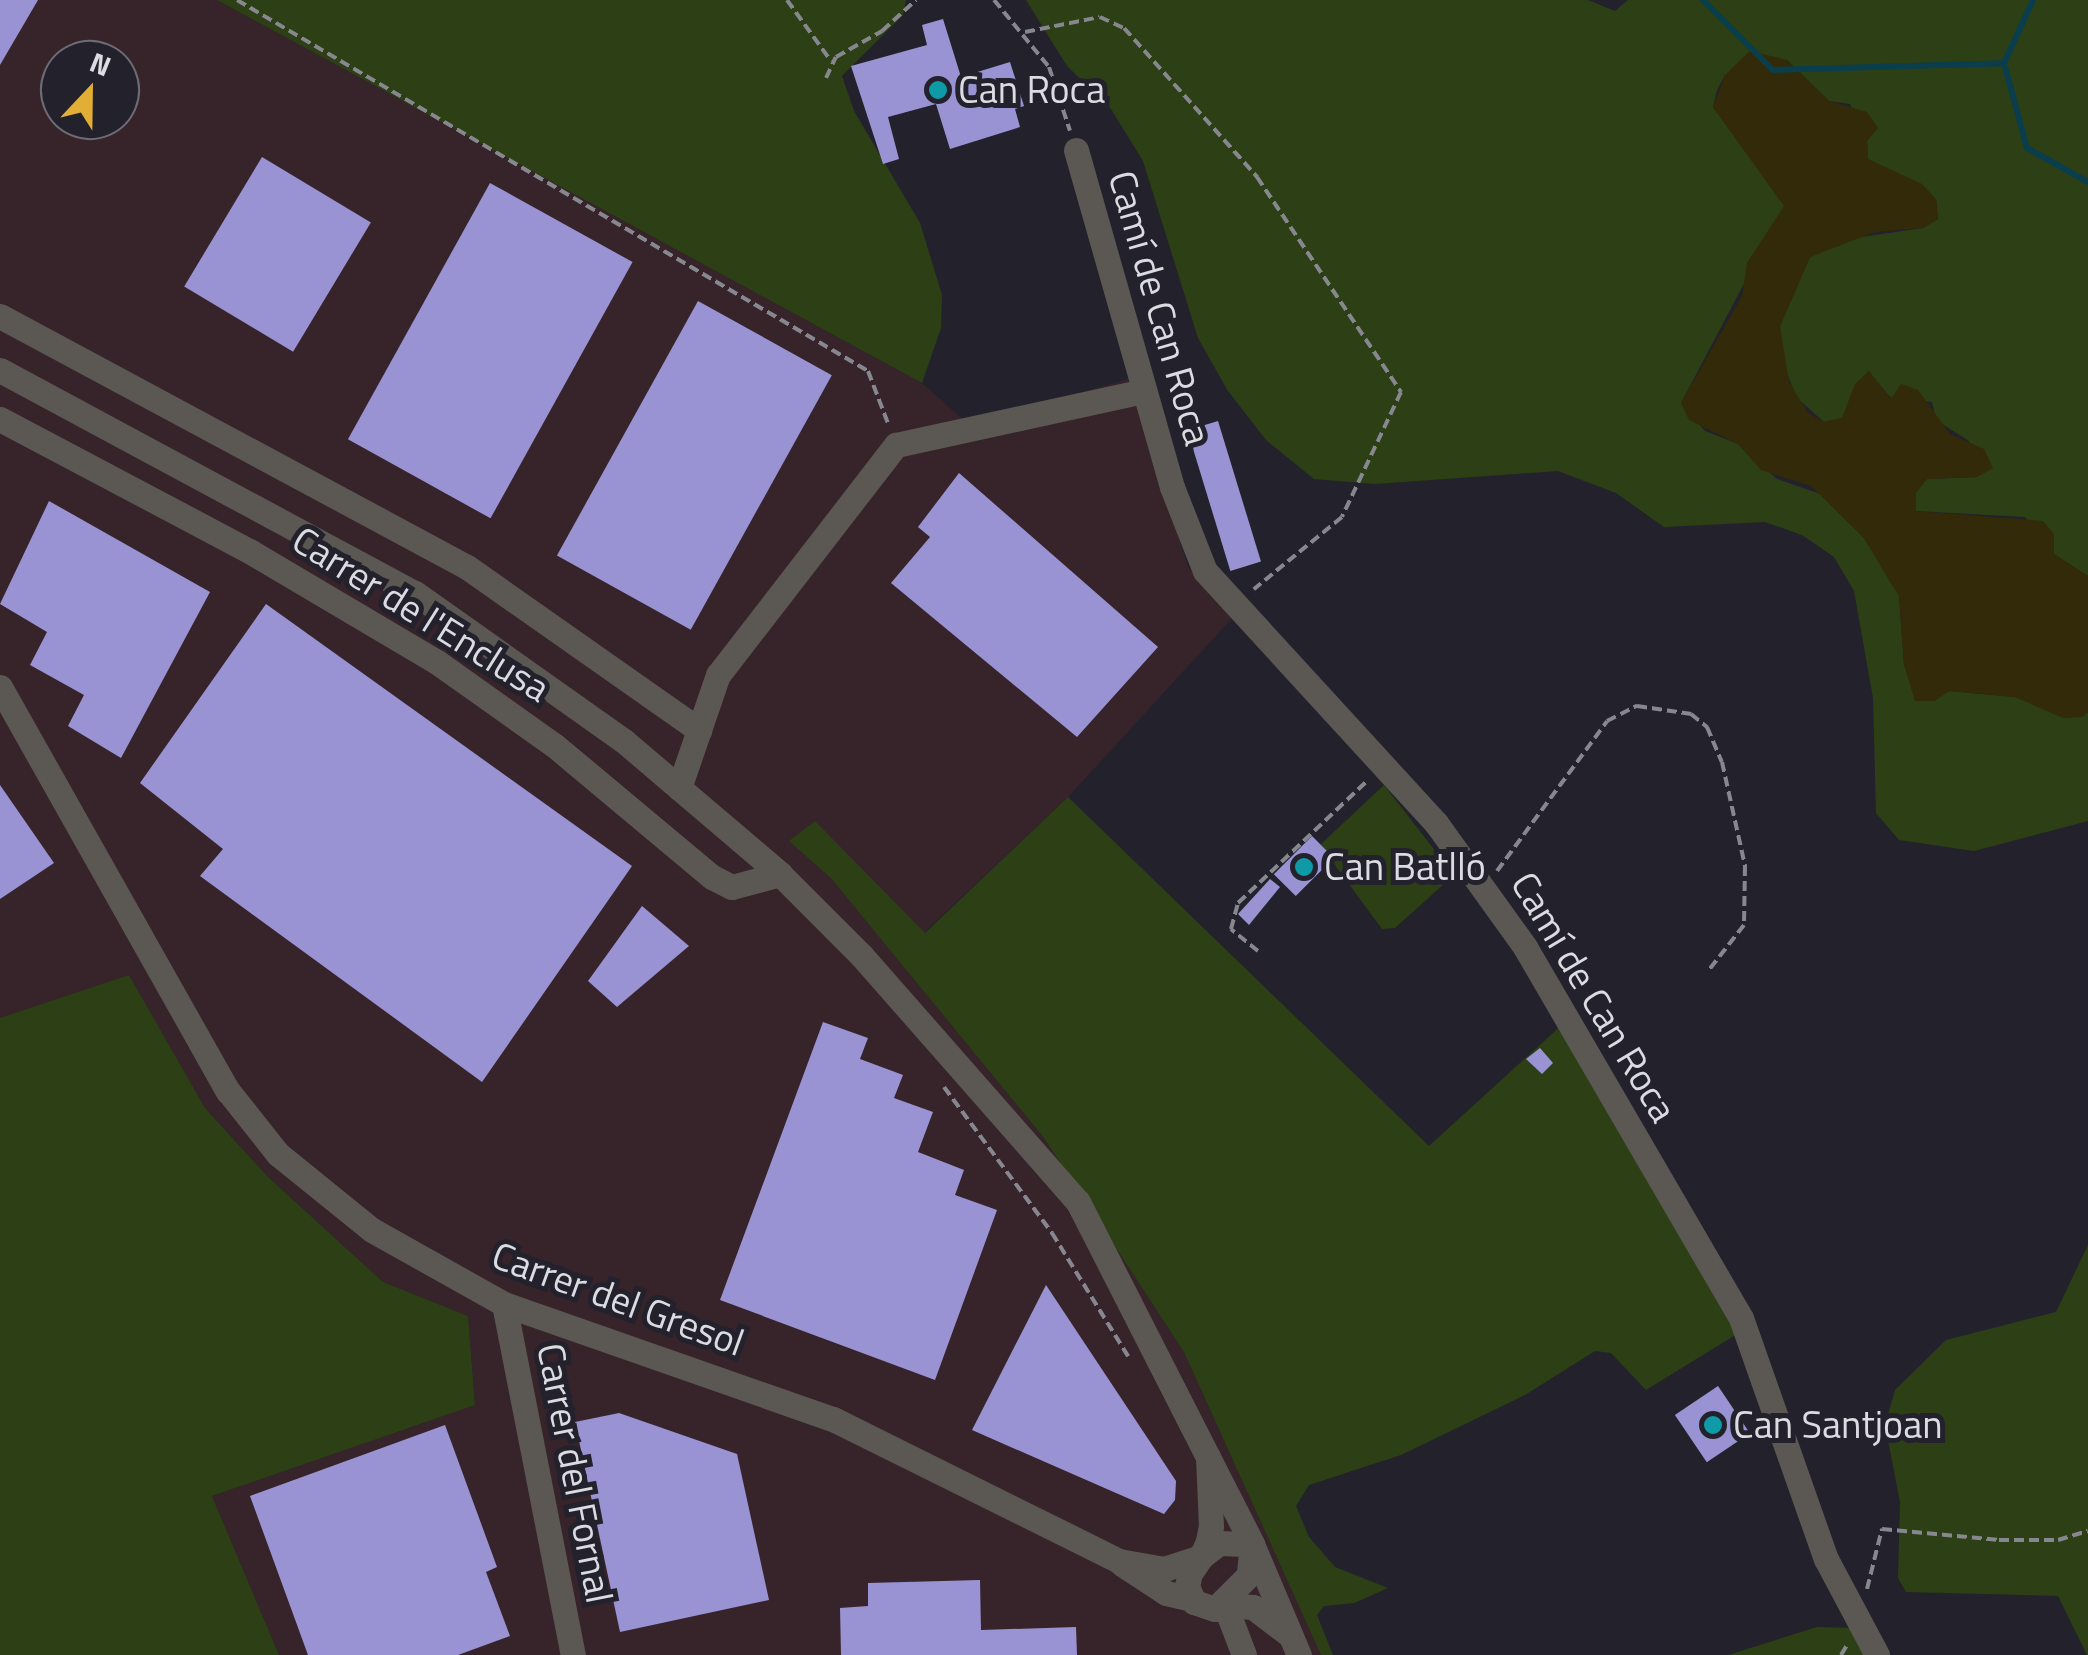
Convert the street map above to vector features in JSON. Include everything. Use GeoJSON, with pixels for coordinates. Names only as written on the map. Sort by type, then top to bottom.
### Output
{"type":"FeatureCollection","features":[{"type":"Feature","properties":{"kind":"street","name":"Camí de Can Roca"},"geometry":{"type":"LineString","coordinates":[[1076,150],[1143,390],[1194,550],[1234,605],[1384,768],[1481,882],[1544,978],[1741,1318],[1822,1548],[1877,1655]]}},
{"type":"Feature","properties":{"kind":"street"},"geometry":{"type":"LineString","coordinates":[[0,316],[467,567],[699,730]]}},
{"type":"Feature","properties":{"kind":"street"},"geometry":{"type":"LineString","coordinates":[[0,370],[415,593],[624,741],[780,874],[860,955],[1078,1202],[1252,1544],[1295,1646]]}},
{"type":"Feature","properties":{"kind":"street"},"geometry":{"type":"LineString","coordinates":[[679,788],[718,675],[896,445],[1143,390]]}},
{"type":"Feature","properties":{"kind":"street","name":"Carrer de l'Enclusa"},"geometry":{"type":"LineString","coordinates":[[0,419],[251,552],[437,662],[554,744],[712,877],[732,887],[780,874]]}},
{"type":"Feature","properties":{"kind":"street","name":"Carrer del Gresol"},"geometry":{"type":"LineString","coordinates":[[0,687],[228,1091],[278,1154],[372,1230],[504,1304],[833,1419],[1119,1560]]}},
{"type":"Feature","properties":{"kind":"street","name":"Carrer del Fornal"},"geometry":{"type":"LineString","coordinates":[[504,1304],[573,1655]]}},
{"type":"Feature","properties":{"kind":"street"},"geometry":{"type":"LineString","coordinates":[[1192,1600],[1188,1580],[1212,1526],[1208,1457]]}},
{"type":"Feature","properties":{"kind":"street"},"geometry":{"type":"LineString","coordinates":[[1119,1560],[1164,1568],[1201,1557],[1219,1543],[1252,1544]]}},
{"type":"Feature","properties":{"kind":"street"},"geometry":{"type":"LineString","coordinates":[[1225,1605],[1248,1575],[1252,1544]]}},
{"type":"Feature","properties":{"kind":"street"},"geometry":{"type":"LineString","coordinates":[[1119,1560],[1148,1584],[1204,1608],[1253,1607],[1295,1646]]}},
{"type":"Feature","properties":{"kind":"street"},"geometry":{"type":"LineString","coordinates":[[1225,1605],[1244,1655]]}},
{"type":"Feature","properties":{"kind":"path"},"geometry":{"type":"LineString","coordinates":[[237,0],[868,372],[896,445]]}},
{"type":"Feature","properties":{"kind":"path"},"geometry":{"type":"LineString","coordinates":[[786,0],[831,62]]}},
{"type":"Feature","properties":{"kind":"path"},"geometry":{"type":"LineString","coordinates":[[826,78],[831,62],[882,32],[916,0]]}},
{"type":"Feature","properties":{"kind":"path"},"geometry":{"type":"LineString","coordinates":[[994,0],[1025,32],[1049,67],[1076,150]]}},
{"type":"Feature","properties":{"kind":"path"},"geometry":{"type":"LineString","coordinates":[[1025,32],[1100,17],[1124,28],[1257,177],[1401,392],[1342,518],[1234,605]]}},
{"type":"Feature","properties":{"kind":"path"},"geometry":{"type":"LineString","coordinates":[[1481,882],[1494,876],[1607,720],[1636,706],[1691,714],[1707,727],[1722,762],[1745,866],[1744,924],[1708,971]]}},
{"type":"Feature","properties":{"kind":"path"},"geometry":{"type":"LineString","coordinates":[[1258,952],[1231,929],[1238,903],[1316,823],[1384,768]]}},
{"type":"Feature","properties":{"kind":"path"},"geometry":{"type":"LineString","coordinates":[[934,1075],[1042,1219],[1136,1370]]}},
{"type":"Feature","properties":{"kind":"path"},"geometry":{"type":"LineString","coordinates":[[1841,1655],[1858,1624],[1882,1529],[1999,1540],[2058,1540],[2088,1531]]}},
{"type":"Feature","properties":{"kind":"shaded area"},"geometry":{"type":"Polygon","coordinates":[[[0,0],[217,0],[922,383],[968,424],[1129,379],[1188,567],[1233,617],[1068,797],[897,958],[1044,1138],[1184,1352],[1321,1655],[279,1655],[212,1496],[475,1405],[468,1316],[383,1282],[267,1176],[205,1108],[129,975],[0,1018],[0,0]]]}},
{"type":"Feature","properties":{"kind":"green space"},"geometry":{"type":"Polygon","coordinates":[[[217,0],[906,0],[903,15],[842,76],[854,111],[920,223],[942,295],[941,328],[922,383],[217,0]]]}},
{"type":"Feature","properties":{"kind":"green space"},"geometry":{"type":"Polygon","coordinates":[[[1026,0],[1588,0],[1615,11],[1628,0],[2088,0],[2088,576],[2054,554],[2025,517],[1916,511],[1915,493],[1927,479],[1977,477],[1969,441],[1936,420],[1932,402],[1892,399],[1868,371],[1842,418],[1824,422],[1797,398],[1783,364],[1780,326],[1810,257],[1841,240],[1923,228],[1938,219],[1936,199],[1868,159],[1867,141],[1850,104],[1829,101],[1787,60],[1725,75],[1717,90],[1713,107],[1785,206],[1681,403],[1705,431],[1738,444],[1777,479],[1826,496],[1864,538],[1899,596],[1904,665],[1934,701],[1949,691],[2015,697],[2082,717],[2088,712],[2088,821],[1974,851],[1899,840],[1876,813],[1873,698],[1854,591],[1834,557],[1802,535],[1765,522],[1664,527],[1616,493],[1558,471],[1375,484],[1314,479],[1266,440],[1228,391],[1198,338],[1143,161],[1111,109],[1067,66],[1026,0]]]}},
{"type":"Feature","properties":{"kind":"green space"},"geometry":{"type":"Polygon","coordinates":[[[1384,785],[1454,875],[1395,928],[1382,929],[1320,845],[1384,785]]]}},
{"type":"Feature","properties":{"kind":"green space"},"geometry":{"type":"Polygon","coordinates":[[[1068,797],[1429,1146],[1564,1023],[1737,1334],[1646,1390],[1611,1353],[1595,1351],[1525,1395],[1401,1455],[1309,1485],[1296,1506],[1309,1537],[1335,1567],[1388,1588],[1354,1603],[1324,1606],[1317,1615],[1333,1655],[1321,1655],[1184,1352],[1044,1138],[831,878],[789,841],[815,821],[925,933],[1068,797]]]}},
{"type":"Feature","properties":{"kind":"green space"},"geometry":{"type":"Polygon","coordinates":[[[129,975],[205,1108],[267,1176],[383,1282],[468,1316],[475,1405],[212,1496],[279,1655],[0,1655],[0,1018],[129,975]]]}},
{"type":"Feature","properties":{"kind":"green space"},"geometry":{"type":"Polygon","coordinates":[[[2088,1245],[2087,1655],[2058,1596],[1906,1592],[1898,1578],[1900,1502],[1885,1425],[1895,1390],[1946,1340],[2056,1312],[2088,1245]]]}},
{"type":"Feature","properties":{"kind":"green space"},"geometry":{"type":"Polygon","coordinates":[[[1817,1627],[1852,1628],[1870,1655],[1728,1655],[1817,1627]]]}},
{"type":"Feature","properties":{"kind":"sand"},"geometry":{"type":"Polygon","coordinates":[[[1750,51],[1787,60],[1829,101],[1867,112],[1878,128],[1867,141],[1868,159],[1922,184],[1936,199],[1938,219],[1923,228],[1875,232],[1810,257],[1780,326],[1789,382],[1808,413],[1824,422],[1842,418],[1855,384],[1869,371],[1891,399],[1901,384],[1918,390],[1950,434],[1984,449],[1993,468],[1977,477],[1927,479],[1916,493],[1916,511],[2043,521],[2054,534],[2054,554],[2088,576],[2088,712],[2082,717],[2063,718],[2015,697],[1949,691],[1934,701],[1915,701],[1904,665],[1899,596],[1864,538],[1811,486],[1761,470],[1738,444],[1689,420],[1681,403],[1742,296],[1747,263],[1784,206],[1713,107],[1725,75],[1750,51]]]}},
{"type":"Feature","properties":{"kind":"building"},"geometry":{"type":"Polygon","coordinates":[[[0,0],[38,0],[0,65],[0,0]]]}},
{"type":"Feature","properties":{"kind":"building","name":"Can Roca"},"geometry":{"type":"Polygon","coordinates":[[[943,19],[961,77],[1010,62],[1024,106],[1015,109],[1020,127],[950,149],[936,104],[888,117],[899,159],[883,164],[851,66],[927,45],[922,25],[943,19]]]}},
{"type":"Feature","properties":{"kind":"building"},"geometry":{"type":"Polygon","coordinates":[[[262,157],[371,222],[293,352],[184,286],[262,157]]]}},
{"type":"Feature","properties":{"kind":"building"},"geometry":{"type":"Polygon","coordinates":[[[490,183],[633,262],[491,518],[348,439],[490,183]]]}},
{"type":"Feature","properties":{"kind":"building"},"geometry":{"type":"Polygon","coordinates":[[[698,301],[832,375],[691,630],[557,556],[698,301]]]}},
{"type":"Feature","properties":{"kind":"building"},"geometry":{"type":"Polygon","coordinates":[[[1218,421],[1261,562],[1230,571],[1187,430],[1218,421]]]}},
{"type":"Feature","properties":{"kind":"building"},"geometry":{"type":"Polygon","coordinates":[[[959,473],[1158,647],[1077,737],[891,583],[930,537],[918,527],[959,473]]]}},
{"type":"Feature","properties":{"kind":"building"},"geometry":{"type":"Polygon","coordinates":[[[49,501],[210,592],[121,758],[68,726],[84,695],[30,665],[47,632],[0,604],[49,501]]]}},
{"type":"Feature","properties":{"kind":"building"},"geometry":{"type":"Polygon","coordinates":[[[266,604],[632,866],[482,1082],[200,876],[223,849],[140,783],[266,604]]]}},
{"type":"Feature","properties":{"kind":"building"},"geometry":{"type":"Polygon","coordinates":[[[0,785],[54,863],[0,899],[0,785]]]}},
{"type":"Feature","properties":{"kind":"building","name":"Can Batlló"},"geometry":{"type":"Polygon","coordinates":[[[1312,836],[1334,858],[1296,896],[1274,874],[1312,836]]]}},
{"type":"Feature","properties":{"kind":"building"},"geometry":{"type":"Polygon","coordinates":[[[1270,879],[1280,887],[1249,925],[1238,914],[1270,879]]]}},
{"type":"Feature","properties":{"kind":"building"},"geometry":{"type":"Polygon","coordinates":[[[642,906],[689,946],[617,1007],[588,981],[642,906]]]}},
{"type":"Feature","properties":{"kind":"building"},"geometry":{"type":"Polygon","coordinates":[[[823,1022],[868,1038],[860,1059],[903,1075],[894,1098],[933,1112],[918,1152],[964,1170],[955,1195],[997,1210],[935,1380],[720,1300],[823,1022]]]}},
{"type":"Feature","properties":{"kind":"building"},"geometry":{"type":"Polygon","coordinates":[[[1540,1048],[1553,1063],[1542,1074],[1526,1059],[1540,1048]]]}},
{"type":"Feature","properties":{"kind":"building"},"geometry":{"type":"Polygon","coordinates":[[[1046,1285],[1176,1481],[1175,1500],[1164,1514],[972,1430],[1046,1285]]]}},
{"type":"Feature","properties":{"kind":"building","name":"Can Santjoan"},"geometry":{"type":"Polygon","coordinates":[[[1718,1386],[1750,1433],[1707,1462],[1675,1415],[1718,1386]]]}},
{"type":"Feature","properties":{"kind":"building"},"geometry":{"type":"Polygon","coordinates":[[[619,1413],[737,1454],[769,1600],[620,1632],[575,1422],[619,1413]]]}},
{"type":"Feature","properties":{"kind":"building"},"geometry":{"type":"Polygon","coordinates":[[[445,1425],[497,1567],[486,1572],[510,1636],[458,1655],[308,1655],[250,1496],[445,1425]]]}},
{"type":"Feature","properties":{"kind":"building"},"geometry":{"type":"Polygon","coordinates":[[[980,1580],[981,1630],[1076,1627],[1077,1655],[841,1655],[840,1608],[868,1606],[868,1583],[980,1580]]]}},
{"type":"Feature","properties":{"kind":"waterway"},"geometry":{"type":"LineString","coordinates":[[1703,0],[1773,70],[2004,63]]}},
{"type":"Feature","properties":{"kind":"waterway"},"geometry":{"type":"LineString","coordinates":[[2033,0],[2004,63],[2027,148],[2088,182]]}},
{"type":"Feature","properties":{"kind":"place","name":"Can Roca"},"geometry":{"type":"Point","coordinates":[938,90]}},
{"type":"Feature","properties":{"kind":"place","name":"Can Batlló"},"geometry":{"type":"Point","coordinates":[1304,867]}},
{"type":"Feature","properties":{"kind":"place","name":"Can Santjoan"},"geometry":{"type":"Point","coordinates":[1713,1425]}}]}
